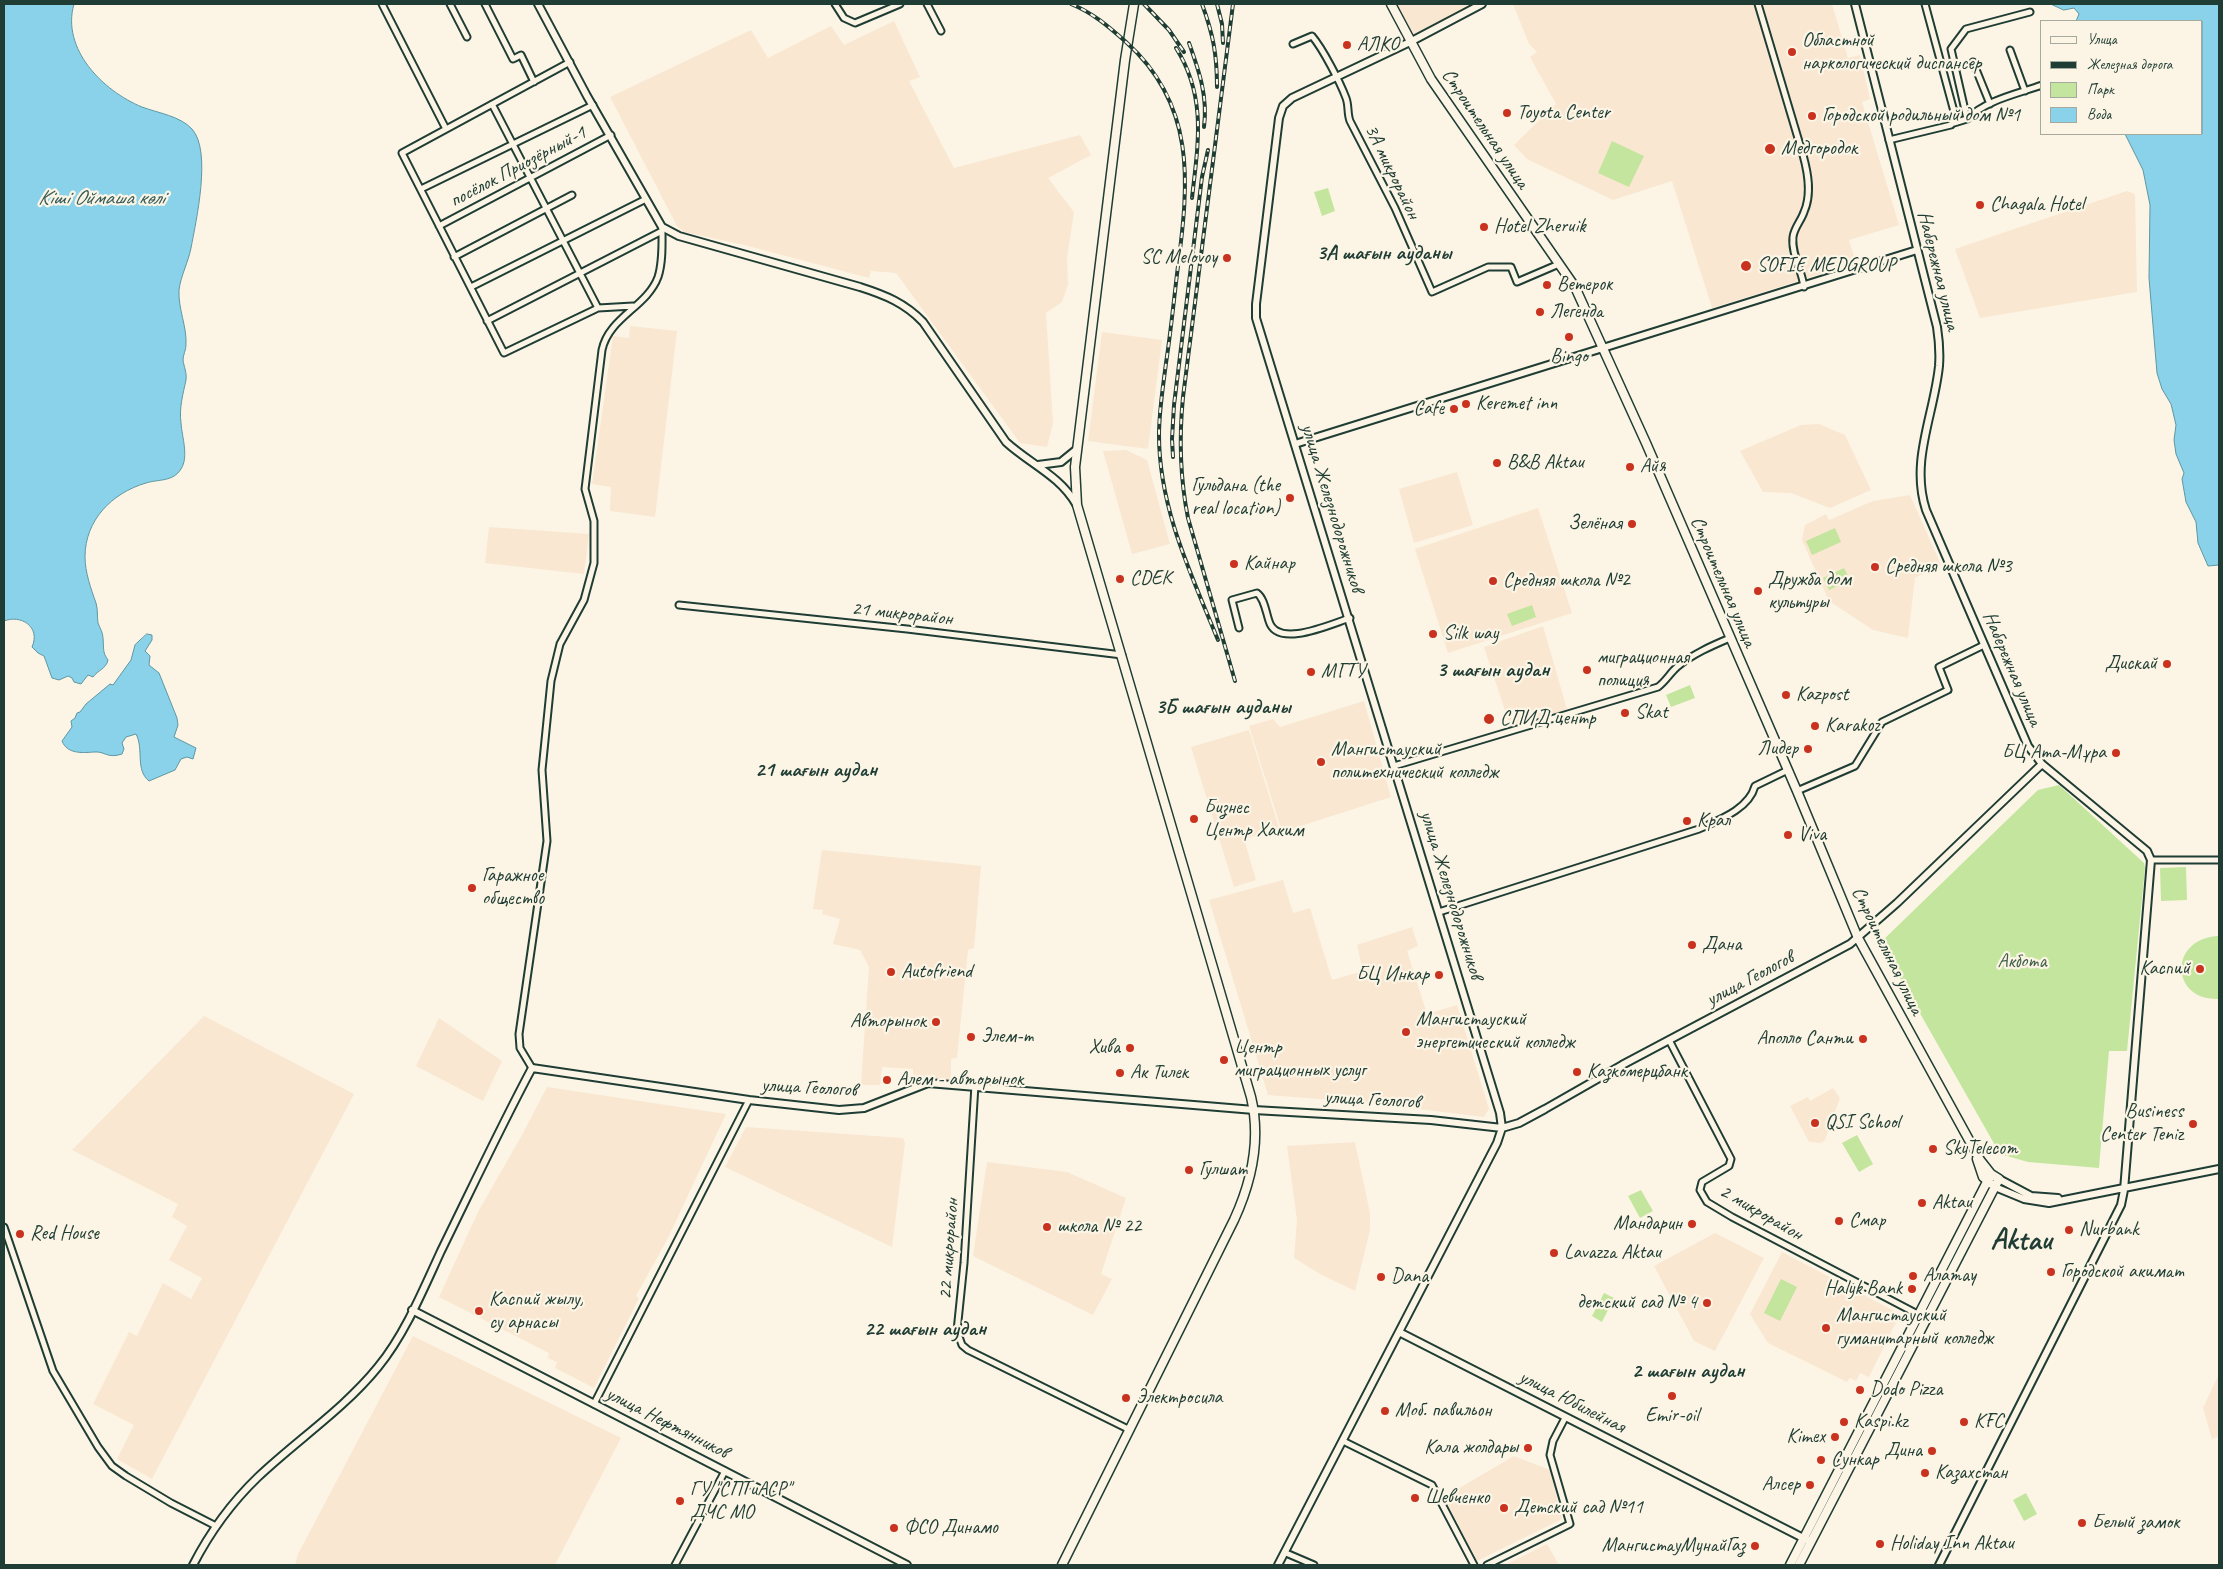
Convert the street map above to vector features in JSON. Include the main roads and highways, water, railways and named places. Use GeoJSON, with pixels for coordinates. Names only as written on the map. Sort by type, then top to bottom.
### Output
{"type":"FeatureCollection","features":[{"type":"Feature","properties":{"kind":"main road"},"geometry":{"type":"LineString","coordinates":[[1062,1565],[1247,1192],[1254,1161],[1254,1110],[1077,506],[1075,466],[1125,60],[1134,4]]}},
{"type":"Feature","properties":{"kind":"main road","name":"Строительная улица"},"geometry":{"type":"LineString","coordinates":[[1391,4],[1431,79],[1575,287],[1604,348],[1788,770],[1858,938],[1976,1152],[1978,1166],[1989,1178]]}},
{"type":"Feature","properties":{"kind":"main road"},"geometry":{"type":"LineString","coordinates":[[1790,1565],[1807,1540],[1923,1317],[1997,1183],[1989,1178],[1923,1317]]}},
{"type":"Feature","properties":{"kind":"main road"},"geometry":{"type":"LineString","coordinates":[[1799,1565],[1807,1540]]}},
{"type":"Feature","properties":{"kind":"water","name":"Кіші Оймаша көлi"},"geometry":{"type":"Polygon","coordinates":[[[4,4],[74,4],[72,21],[74,37],[88,66],[100,79],[127,100],[175,118],[187,125],[198,139],[201,153],[202,169],[199,204],[191,248],[179,290],[186,338],[183,360],[186,377],[181,412],[185,459],[181,469],[174,476],[146,483],[122,494],[112,501],[95,520],[86,544],[86,569],[97,606],[98,623],[102,634],[104,652],[108,660],[106,665],[93,677],[88,675],[81,684],[74,682],[68,676],[59,680],[52,678],[44,656],[32,647],[34,634],[32,628],[17,619],[4,621],[4,4]]]}},
{"type":"Feature","properties":{"kind":"water"},"geometry":{"type":"Polygon","coordinates":[[[2051,4],[2219,4],[2219,565],[2208,566],[2198,543],[2196,522],[2186,502],[2182,479],[2184,473],[2176,454],[2174,440],[2176,425],[2171,404],[2162,389],[2157,373],[2149,278],[2150,205],[2143,170],[2126,135],[2203,135],[2203,20],[2076,20],[2079,14],[2074,8],[2064,10],[2051,4]]]}},
{"type":"Feature","properties":{"kind":"water"},"geometry":{"type":"Polygon","coordinates":[[[147,634],[152,635],[152,640],[145,651],[150,656],[149,665],[159,673],[177,718],[178,725],[174,737],[196,748],[193,759],[187,757],[181,759],[175,770],[149,781],[142,771],[136,734],[126,737],[122,743],[124,749],[122,754],[117,755],[98,752],[75,752],[67,748],[62,741],[72,727],[71,721],[77,713],[110,684],[113,685],[131,660],[135,645],[147,634]]]}},
{"type":"Feature","properties":{"kind":"railway"},"geometry":{"type":"LineString","coordinates":[[1071,4],[1086,11],[1106,25],[1149,66],[1165,92],[1176,118],[1185,174],[1184,204],[1182,235],[1160,408],[1160,462],[1164,489],[1178,540],[1218,640]]}},
{"type":"Feature","properties":{"kind":"railway"},"geometry":{"type":"LineString","coordinates":[[1144,4],[1169,30],[1184,52]]}},
{"type":"Feature","properties":{"kind":"railway"},"geometry":{"type":"LineString","coordinates":[[1202,4],[1214,44],[1217,87]]}},
{"type":"Feature","properties":{"kind":"railway"},"geometry":{"type":"LineString","coordinates":[[1217,4],[1222,24],[1223,43]]}},
{"type":"Feature","properties":{"kind":"railway"},"geometry":{"type":"LineString","coordinates":[[1233,4],[1183,397],[1181,443],[1183,488],[1188,518],[1235,681]]}},
{"type":"Feature","properties":{"kind":"railway"},"geometry":{"type":"LineString","coordinates":[[1189,43],[1204,94],[1204,127]]}},
{"type":"Feature","properties":{"kind":"railway"},"geometry":{"type":"LineString","coordinates":[[1176,48],[1186,66],[1192,85],[1198,121],[1192,198]]}},
{"type":"Feature","properties":{"kind":"railway"},"geometry":{"type":"LineString","coordinates":[[1173,457],[1174,405],[1202,177],[1208,150]]}},
{"type":"Feature","properties":{"kind":"place","name":"АЛКО"},"geometry":{"type":"Point","coordinates":[1347,45]}},
{"type":"Feature","properties":{"kind":"place","name":"Областной наркологический диспансер"},"geometry":{"type":"Point","coordinates":[1792,52]}},
{"type":"Feature","properties":{"kind":"place","name":"Toyota Center"},"geometry":{"type":"Point","coordinates":[1507,113]}},
{"type":"Feature","properties":{"kind":"place","name":"Городской родильный дом №1"},"geometry":{"type":"Point","coordinates":[1812,116]}},
{"type":"Feature","properties":{"kind":"place","name":"Медгородок"},"geometry":{"type":"Point","coordinates":[1770,149]}},
{"type":"Feature","properties":{"kind":"place","name":"Chagala Hotel"},"geometry":{"type":"Point","coordinates":[1980,205]}},
{"type":"Feature","properties":{"kind":"place","name":"Hotel Zheruik"},"geometry":{"type":"Point","coordinates":[1484,227]}},
{"type":"Feature","properties":{"kind":"place","name":"SC Melovoy"},"geometry":{"type":"Point","coordinates":[1227,258]}},
{"type":"Feature","properties":{"kind":"place","name":"SOFIE MEDGROUP"},"geometry":{"type":"Point","coordinates":[1746,266]}},
{"type":"Feature","properties":{"kind":"place","name":"Ветерок"},"geometry":{"type":"Point","coordinates":[1547,285]}},
{"type":"Feature","properties":{"kind":"place","name":"Легенда"},"geometry":{"type":"Point","coordinates":[1540,312]}},
{"type":"Feature","properties":{"kind":"place","name":"Bingo"},"geometry":{"type":"Point","coordinates":[1569,337]}},
{"type":"Feature","properties":{"kind":"place","name":"Keremet inn"},"geometry":{"type":"Point","coordinates":[1466,404]}},
{"type":"Feature","properties":{"kind":"place","name":"Cafe"},"geometry":{"type":"Point","coordinates":[1454,409]}},
{"type":"Feature","properties":{"kind":"place","name":"B&B Aktau"},"geometry":{"type":"Point","coordinates":[1497,463]}},
{"type":"Feature","properties":{"kind":"place","name":"Айя"},"geometry":{"type":"Point","coordinates":[1630,467]}},
{"type":"Feature","properties":{"kind":"place","name":"Гульдана (the real location)"},"geometry":{"type":"Point","coordinates":[1290,498]}},
{"type":"Feature","properties":{"kind":"place","name":"Зелёная"},"geometry":{"type":"Point","coordinates":[1632,524]}},
{"type":"Feature","properties":{"kind":"place","name":"Кайнар"},"geometry":{"type":"Point","coordinates":[1234,564]}},
{"type":"Feature","properties":{"kind":"place","name":"Средняя школа №3"},"geometry":{"type":"Point","coordinates":[1875,567]}},
{"type":"Feature","properties":{"kind":"place","name":"CDEK"},"geometry":{"type":"Point","coordinates":[1120,579]}},
{"type":"Feature","properties":{"kind":"place","name":"Средняя школа №2"},"geometry":{"type":"Point","coordinates":[1493,581]}},
{"type":"Feature","properties":{"kind":"place","name":"Дружба дом культуры"},"geometry":{"type":"Point","coordinates":[1758,591]}},
{"type":"Feature","properties":{"kind":"place","name":"Silk way"},"geometry":{"type":"Point","coordinates":[1433,634]}},
{"type":"Feature","properties":{"kind":"place","name":"Дискай"},"geometry":{"type":"Point","coordinates":[2167,664]}},
{"type":"Feature","properties":{"kind":"place","name":"миграционная полиция"},"geometry":{"type":"Point","coordinates":[1587,670]}},
{"type":"Feature","properties":{"kind":"place","name":"МГТУ"},"geometry":{"type":"Point","coordinates":[1311,672]}},
{"type":"Feature","properties":{"kind":"place","name":"Kazpost"},"geometry":{"type":"Point","coordinates":[1786,695]}},
{"type":"Feature","properties":{"kind":"place","name":"Skat"},"geometry":{"type":"Point","coordinates":[1625,713]}},
{"type":"Feature","properties":{"kind":"place","name":"СПИД центр"},"geometry":{"type":"Point","coordinates":[1489,719]}},
{"type":"Feature","properties":{"kind":"place","name":"Кarakoz"},"geometry":{"type":"Point","coordinates":[1815,726]}},
{"type":"Feature","properties":{"kind":"place","name":"Лидер"},"geometry":{"type":"Point","coordinates":[1808,749]}},
{"type":"Feature","properties":{"kind":"place","name":"БЦ Ата-Мұра"},"geometry":{"type":"Point","coordinates":[2116,753]}},
{"type":"Feature","properties":{"kind":"place","name":"Мангистауский политехнический колледж"},"geometry":{"type":"Point","coordinates":[1321,762]}},
{"type":"Feature","properties":{"kind":"place","name":"Бизнес Центр Хаким"},"geometry":{"type":"Point","coordinates":[1194,819]}},
{"type":"Feature","properties":{"kind":"place","name":"Крал"},"geometry":{"type":"Point","coordinates":[1687,821]}},
{"type":"Feature","properties":{"kind":"place","name":"Viva"},"geometry":{"type":"Point","coordinates":[1788,835]}},
{"type":"Feature","properties":{"kind":"place","name":"Гаражное общество"},"geometry":{"type":"Point","coordinates":[472,888]}},
{"type":"Feature","properties":{"kind":"place","name":"Дана"},"geometry":{"type":"Point","coordinates":[1692,945]}},
{"type":"Feature","properties":{"kind":"place","name":"Каспий"},"geometry":{"type":"Point","coordinates":[2200,969]}},
{"type":"Feature","properties":{"kind":"place","name":"Autofriend"},"geometry":{"type":"Point","coordinates":[891,972]}},
{"type":"Feature","properties":{"kind":"place","name":"БЦ Инкар"},"geometry":{"type":"Point","coordinates":[1439,975]}},
{"type":"Feature","properties":{"kind":"place","name":"Авторынок"},"geometry":{"type":"Point","coordinates":[936,1022]}},
{"type":"Feature","properties":{"kind":"place","name":"Мангистауский энергетический колледж"},"geometry":{"type":"Point","coordinates":[1406,1032]}},
{"type":"Feature","properties":{"kind":"place","name":"Элем-т"},"geometry":{"type":"Point","coordinates":[971,1037]}},
{"type":"Feature","properties":{"kind":"place","name":"Аполло Санти"},"geometry":{"type":"Point","coordinates":[1863,1039]}},
{"type":"Feature","properties":{"kind":"place","name":"Хива"},"geometry":{"type":"Point","coordinates":[1130,1048]}},
{"type":"Feature","properties":{"kind":"place","name":"Центр миграционных услуг"},"geometry":{"type":"Point","coordinates":[1224,1060]}},
{"type":"Feature","properties":{"kind":"place","name":"Казкомерцбанк"},"geometry":{"type":"Point","coordinates":[1577,1072]}},
{"type":"Feature","properties":{"kind":"place","name":"Ак Тилек"},"geometry":{"type":"Point","coordinates":[1120,1073]}},
{"type":"Feature","properties":{"kind":"place","name":"Алем - авторынок"},"geometry":{"type":"Point","coordinates":[887,1080]}},
{"type":"Feature","properties":{"kind":"place","name":"QSI School"},"geometry":{"type":"Point","coordinates":[1815,1123]}},
{"type":"Feature","properties":{"kind":"place","name":"Business Center Teniz"},"geometry":{"type":"Point","coordinates":[2193,1124]}},
{"type":"Feature","properties":{"kind":"place","name":"SkyTelecom"},"geometry":{"type":"Point","coordinates":[1933,1149]}},
{"type":"Feature","properties":{"kind":"place","name":"Гулшат"},"geometry":{"type":"Point","coordinates":[1189,1170]}},
{"type":"Feature","properties":{"kind":"place","name":"Aktau"},"geometry":{"type":"Point","coordinates":[1922,1203]}},
{"type":"Feature","properties":{"kind":"place","name":"Смар"},"geometry":{"type":"Point","coordinates":[1839,1221]}},
{"type":"Feature","properties":{"kind":"place","name":"Мандарин"},"geometry":{"type":"Point","coordinates":[1692,1224]}},
{"type":"Feature","properties":{"kind":"place","name":"школа № 22"},"geometry":{"type":"Point","coordinates":[1047,1227]}},
{"type":"Feature","properties":{"kind":"place","name":"Nurbank"},"geometry":{"type":"Point","coordinates":[2069,1230]}},
{"type":"Feature","properties":{"kind":"place","name":"Red House"},"geometry":{"type":"Point","coordinates":[20,1234]}},
{"type":"Feature","properties":{"kind":"place","name":"Lavazza Aktau"},"geometry":{"type":"Point","coordinates":[1554,1253]}},
{"type":"Feature","properties":{"kind":"place","name":"Городской акимат"},"geometry":{"type":"Point","coordinates":[2051,1272]}},
{"type":"Feature","properties":{"kind":"place","name":"Алатау"},"geometry":{"type":"Point","coordinates":[1913,1276]}},
{"type":"Feature","properties":{"kind":"place","name":"Dana"},"geometry":{"type":"Point","coordinates":[1381,1277]}},
{"type":"Feature","properties":{"kind":"place","name":"Halyk Bank"},"geometry":{"type":"Point","coordinates":[1912,1289]}},
{"type":"Feature","properties":{"kind":"place","name":"детский сад № 4"},"geometry":{"type":"Point","coordinates":[1707,1303]}},
{"type":"Feature","properties":{"kind":"place","name":"Каспий жылу, су арнасы"},"geometry":{"type":"Point","coordinates":[479,1311]}},
{"type":"Feature","properties":{"kind":"place","name":"Мангистауский гуманитарный колледж"},"geometry":{"type":"Point","coordinates":[1826,1328]}},
{"type":"Feature","properties":{"kind":"place","name":"Dodo Pizza"},"geometry":{"type":"Point","coordinates":[1860,1390]}},
{"type":"Feature","properties":{"kind":"place","name":"Emir-oil"},"geometry":{"type":"Point","coordinates":[1672,1396]}},
{"type":"Feature","properties":{"kind":"place","name":"Электросила"},"geometry":{"type":"Point","coordinates":[1126,1398]}},
{"type":"Feature","properties":{"kind":"place","name":"Моб. павильон"},"geometry":{"type":"Point","coordinates":[1385,1411]}},
{"type":"Feature","properties":{"kind":"place","name":"Kaspi.kz"},"geometry":{"type":"Point","coordinates":[1844,1422]}},
{"type":"Feature","properties":{"kind":"place","name":"KFC"},"geometry":{"type":"Point","coordinates":[1964,1422]}},
{"type":"Feature","properties":{"kind":"place","name":"Kimex"},"geometry":{"type":"Point","coordinates":[1835,1437]}},
{"type":"Feature","properties":{"kind":"place","name":"Кала жолдары"},"geometry":{"type":"Point","coordinates":[1528,1448]}},
{"type":"Feature","properties":{"kind":"place","name":"Дина"},"geometry":{"type":"Point","coordinates":[1932,1451]}},
{"type":"Feature","properties":{"kind":"place","name":"Сункар"},"geometry":{"type":"Point","coordinates":[1821,1460]}},
{"type":"Feature","properties":{"kind":"place","name":"Казахстан"},"geometry":{"type":"Point","coordinates":[1925,1473]}},
{"type":"Feature","properties":{"kind":"place","name":"Алсер"},"geometry":{"type":"Point","coordinates":[1810,1485]}},
{"type":"Feature","properties":{"kind":"place","name":"Шевченко"},"geometry":{"type":"Point","coordinates":[1415,1498]}},
{"type":"Feature","properties":{"kind":"place","name":"ГУ \"СПТиАСР\" ДЧС МО"},"geometry":{"type":"Point","coordinates":[680,1501]}},
{"type":"Feature","properties":{"kind":"place","name":"Детский сад №11"},"geometry":{"type":"Point","coordinates":[1504,1508]}},
{"type":"Feature","properties":{"kind":"place","name":"Белый замок"},"geometry":{"type":"Point","coordinates":[2082,1523]}},
{"type":"Feature","properties":{"kind":"place","name":"ФСО Динамо"},"geometry":{"type":"Point","coordinates":[894,1528]}},
{"type":"Feature","properties":{"kind":"place","name":"Holiday Inn Aktau"},"geometry":{"type":"Point","coordinates":[1880,1544]}},
{"type":"Feature","properties":{"kind":"place","name":"МангистауМунайГаз"},"geometry":{"type":"Point","coordinates":[1755,1546]}},
{"type":"Feature","properties":{"kind":"district","name":"3А шағын ауданы"},"geometry":{"type":"Point","coordinates":[1384,253]}},
{"type":"Feature","properties":{"kind":"district","name":"3 шағын аудан"},"geometry":{"type":"Point","coordinates":[1493,670]}},
{"type":"Feature","properties":{"kind":"district","name":"3Б шағын ауданы"},"geometry":{"type":"Point","coordinates":[1223,707]}},
{"type":"Feature","properties":{"kind":"district","name":"21 шағын аудан"},"geometry":{"type":"Point","coordinates":[816,770]}},
{"type":"Feature","properties":{"kind":"district","name":"Aktau"},"geometry":{"type":"Point","coordinates":[2021,1241]}},
{"type":"Feature","properties":{"kind":"district","name":"22 шағын аудан"},"geometry":{"type":"Point","coordinates":[925,1329]}},
{"type":"Feature","properties":{"kind":"district","name":"2 шағын аудан"},"geometry":{"type":"Point","coordinates":[1688,1371]}},
{"type":"Feature","properties":{"kind":"park label","name":"Акбота"},"geometry":{"type":"Point","coordinates":[2022,962]}}]}
